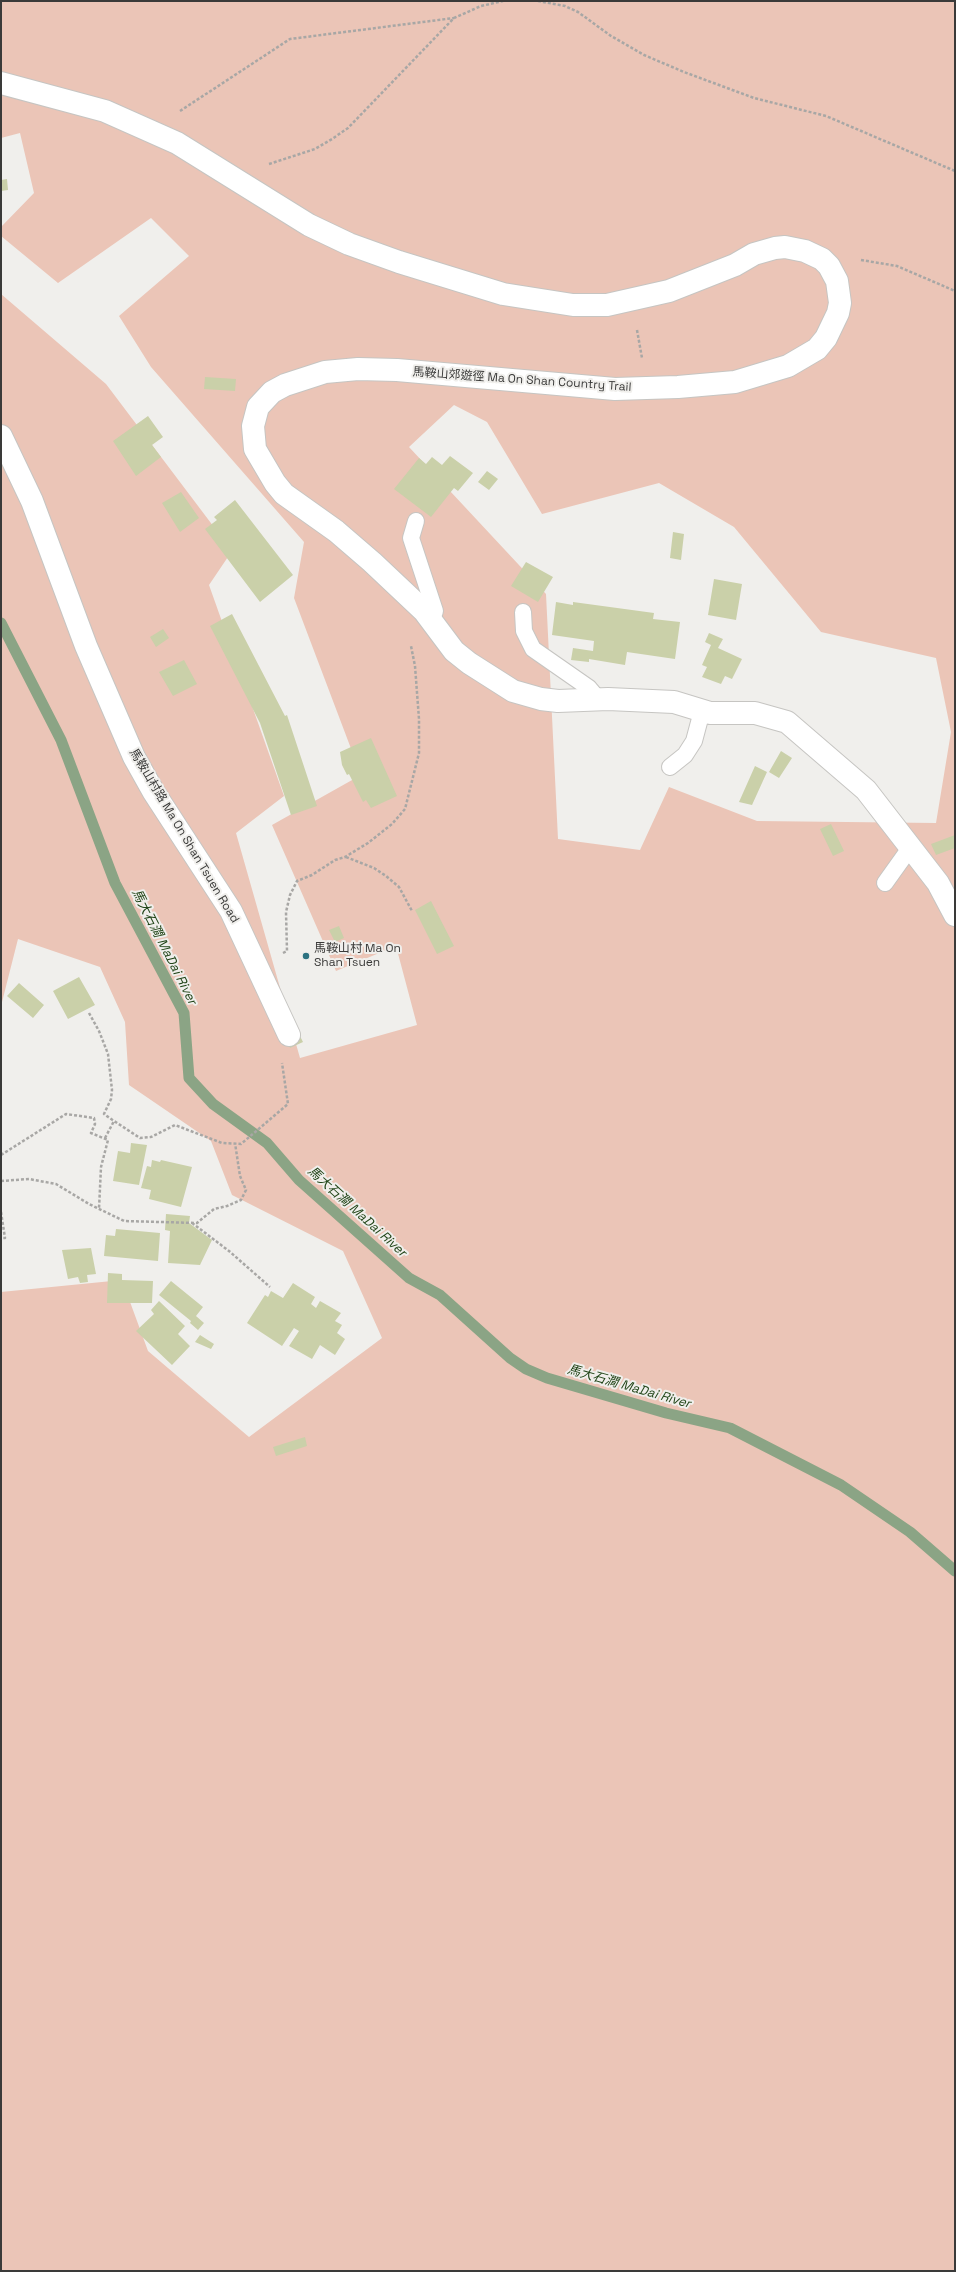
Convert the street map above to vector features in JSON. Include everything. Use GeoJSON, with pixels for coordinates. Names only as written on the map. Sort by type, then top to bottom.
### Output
{"type":"FeatureCollection","features":[{"type":"Feature","properties":{"kind":"street"},"geometry":{"type":"LineString","coordinates":[[1,83],[105,111],[176,143],[310,225],[349,244],[421,269],[503,294],[544,302],[573,305],[600,305],[631,301],[669,291],[702,279],[735,265],[754,254],[775,248],[786,247],[814,254],[830,266]]}},
{"type":"Feature","properties":{"kind":"street","name":"馬鞍山郊遊徑 Ma On Shan Country Trail"},"geometry":{"type":"LineString","coordinates":[[830,266],[839,289],[838,313],[826,338],[811,353],[788,366],[734,382],[615,389],[397,370],[358,369],[324,372],[298,379],[272,392],[258,407],[253,426],[255,449],[275,483],[284,494],[336,531],[372,562],[424,611],[454,650],[469,663],[513,691],[558,701],[594,700],[674,702],[702,711],[720,714],[755,713],[787,722],[866,790],[938,883],[955,915]]}},
{"type":"Feature","properties":{"kind":"street","name":"馬鞍山村路 Ma On Shan Tsuen Road"},"geometry":{"type":"LineString","coordinates":[[1,436],[32,500],[86,646],[134,757],[153,791],[231,911],[289,1035]]}},
{"type":"Feature","properties":{"kind":"lane"},"geometry":{"type":"LineString","coordinates":[[416,521],[411,538],[435,609],[431,622]]}},
{"type":"Feature","properties":{"kind":"lane"},"geometry":{"type":"LineString","coordinates":[[523,612],[524,632],[533,649],[589,688],[594,694],[594,700]]}},
{"type":"Feature","properties":{"kind":"lane"},"geometry":{"type":"LineString","coordinates":[[670,767],[685,755],[694,741],[702,711]]}},
{"type":"Feature","properties":{"kind":"lane"},"geometry":{"type":"LineString","coordinates":[[885,883],[910,848]]}},
{"type":"Feature","properties":{"kind":"path"},"geometry":{"type":"LineString","coordinates":[[149,131],[290,38],[454,18],[481,6],[503,1]]}},
{"type":"Feature","properties":{"kind":"path"},"geometry":{"type":"LineString","coordinates":[[538,1],[565,6],[578,12],[611,36],[644,55],[684,72],[754,98],[826,116],[955,171]]}},
{"type":"Feature","properties":{"kind":"path"},"geometry":{"type":"LineString","coordinates":[[218,169],[269,164],[315,149],[332,139],[348,128],[454,18]]}},
{"type":"Feature","properties":{"kind":"path"},"geometry":{"type":"LineString","coordinates":[[830,266],[862,260],[888,264],[906,269],[955,291]]}},
{"type":"Feature","properties":{"kind":"path"},"geometry":{"type":"LineString","coordinates":[[631,301],[648,388]]}},
{"type":"Feature","properties":{"kind":"path"},"geometry":{"type":"LineString","coordinates":[[258,966],[287,951],[286,912],[290,895],[297,881],[312,875],[335,860],[345,857],[392,824],[406,809],[419,753],[417,689],[411,644]]}},
{"type":"Feature","properties":{"kind":"path"},"geometry":{"type":"LineString","coordinates":[[345,857],[374,868],[386,876],[399,887],[412,911]]}},
{"type":"Feature","properties":{"kind":"path"},"geometry":{"type":"LineString","coordinates":[[89,1013],[99,1031],[108,1054],[112,1090],[111,1099],[104,1114],[140,1138],[150,1137],[174,1125],[222,1143],[241,1144],[288,1104],[280,1044],[289,1035]]}},
{"type":"Feature","properties":{"kind":"path"},"geometry":{"type":"LineString","coordinates":[[1,1155],[66,1114],[94,1118],[91,1133],[108,1140],[101,1167],[99,1209]]}},
{"type":"Feature","properties":{"kind":"path"},"geometry":{"type":"LineString","coordinates":[[105,1138],[114,1121]]}},
{"type":"Feature","properties":{"kind":"path"},"geometry":{"type":"LineString","coordinates":[[1,1181],[29,1179],[56,1184],[99,1209],[124,1221],[197,1223],[214,1208],[228,1206],[240,1200],[246,1190],[240,1176],[235,1143]]}},
{"type":"Feature","properties":{"kind":"path"},"geometry":{"type":"LineString","coordinates":[[1,1212],[5,1238],[1,1238]]}},
{"type":"Feature","properties":{"kind":"path"},"geometry":{"type":"LineString","coordinates":[[192,1223],[229,1250],[270,1287]]}},
{"type":"Feature","properties":{"kind":"shaded area"},"geometry":{"type":"Polygon","coordinates":[[[1,1],[955,1],[955,2271],[1,2271],[1,1292],[122,1280],[148,1351],[249,1437],[382,1338],[343,1251],[232,1195],[211,1141],[129,1085],[125,1022],[100,967],[18,939],[1,1006],[1,294],[106,384],[232,551],[209,585],[284,796],[236,833],[300,1058],[417,1025],[396,946],[336,971],[272,825],[361,775],[294,598],[304,542],[151,367],[119,316],[189,256],[151,218],[58,283],[1,236],[1,227],[34,193],[20,133],[1,138],[1,1]],[[454,405],[409,447],[546,594],[558,839],[640,850],[669,787],[757,821],[936,823],[951,732],[936,658],[821,632],[734,527],[659,483],[542,514],[487,422],[454,405]]]}},
{"type":"Feature","properties":{"kind":"building"},"geometry":{"type":"Polygon","coordinates":[[[7,179],[8,190],[1,191],[1,180],[7,179]]]}},
{"type":"Feature","properties":{"kind":"building"},"geometry":{"type":"Polygon","coordinates":[[[205,377],[236,379],[235,391],[204,389],[205,377]]]}},
{"type":"Feature","properties":{"kind":"building"},"geometry":{"type":"Polygon","coordinates":[[[148,416],[163,437],[152,445],[161,457],[136,476],[113,441],[148,416]]]}},
{"type":"Feature","properties":{"kind":"building"},"geometry":{"type":"Polygon","coordinates":[[[450,456],[473,473],[458,491],[454,488],[431,517],[394,489],[419,458],[426,464],[432,457],[442,465],[450,456]]]}},
{"type":"Feature","properties":{"kind":"building"},"geometry":{"type":"Polygon","coordinates":[[[487,471],[498,479],[489,490],[478,482],[487,471]]]}},
{"type":"Feature","properties":{"kind":"building"},"geometry":{"type":"Polygon","coordinates":[[[181,492],[199,518],[180,532],[162,503],[181,492]]]}},
{"type":"Feature","properties":{"kind":"building"},"geometry":{"type":"Polygon","coordinates":[[[235,500],[293,575],[260,602],[205,529],[217,520],[214,517],[235,500]]]}},
{"type":"Feature","properties":{"kind":"building"},"geometry":{"type":"Polygon","coordinates":[[[673,532],[684,534],[681,560],[670,558],[673,532]]]}},
{"type":"Feature","properties":{"kind":"building"},"geometry":{"type":"Polygon","coordinates":[[[526,562],[553,577],[538,602],[511,586],[526,562]]]}},
{"type":"Feature","properties":{"kind":"building"},"geometry":{"type":"Polygon","coordinates":[[[714,579],[742,584],[736,620],[708,615],[714,579]]]}},
{"type":"Feature","properties":{"kind":"building"},"geometry":{"type":"Polygon","coordinates":[[[556,602],[573,605],[573,602],[654,613],[653,619],[680,622],[675,659],[627,652],[625,665],[589,659],[589,662],[571,660],[573,648],[593,651],[594,641],[552,635],[556,602]]]}},
{"type":"Feature","properties":{"kind":"building"},"geometry":{"type":"Polygon","coordinates":[[[232,614],[285,716],[287,715],[317,806],[291,815],[260,723],[210,626],[232,614]]]}},
{"type":"Feature","properties":{"kind":"building"},"geometry":{"type":"Polygon","coordinates":[[[163,629],[169,638],[156,647],[150,637],[163,629]]]}},
{"type":"Feature","properties":{"kind":"building"},"geometry":{"type":"Polygon","coordinates":[[[709,633],[723,639],[718,648],[742,659],[732,679],[725,676],[721,684],[702,677],[707,667],[702,665],[711,645],[705,642],[709,633]]]}},
{"type":"Feature","properties":{"kind":"building"},"geometry":{"type":"Polygon","coordinates":[[[184,660],[197,684],[173,696],[159,672],[184,660]]]}},
{"type":"Feature","properties":{"kind":"building"},"geometry":{"type":"Polygon","coordinates":[[[371,738],[397,796],[371,808],[366,800],[363,802],[349,774],[347,775],[342,765],[340,752],[371,738]]]}},
{"type":"Feature","properties":{"kind":"building"},"geometry":{"type":"Polygon","coordinates":[[[781,751],[792,758],[779,778],[769,772],[781,751]]]}},
{"type":"Feature","properties":{"kind":"building"},"geometry":{"type":"Polygon","coordinates":[[[755,766],[767,772],[752,805],[739,802],[755,766]]]}},
{"type":"Feature","properties":{"kind":"building"},"geometry":{"type":"Polygon","coordinates":[[[831,824],[844,851],[833,856],[820,829],[831,824]]]}},
{"type":"Feature","properties":{"kind":"building"},"geometry":{"type":"Polygon","coordinates":[[[955,835],[955,848],[936,855],[931,844],[955,835]]]}},
{"type":"Feature","properties":{"kind":"building"},"geometry":{"type":"Polygon","coordinates":[[[431,901],[454,946],[437,954],[415,910],[431,901]]]}},
{"type":"Feature","properties":{"kind":"building"},"geometry":{"type":"Polygon","coordinates":[[[339,926],[344,938],[335,942],[329,930],[339,926]]]}},
{"type":"Feature","properties":{"kind":"building"},"geometry":{"type":"Polygon","coordinates":[[[79,977],[95,1005],[68,1019],[53,991],[79,977]]]}},
{"type":"Feature","properties":{"kind":"building"},"geometry":{"type":"Polygon","coordinates":[[[19,983],[44,1005],[33,1018],[7,996],[19,983]]]}},
{"type":"Feature","properties":{"kind":"building"},"geometry":{"type":"Polygon","coordinates":[[[300,1036],[303,1042],[290,1048],[287,1041],[300,1036]]]}},
{"type":"Feature","properties":{"kind":"building"},"geometry":{"type":"Polygon","coordinates":[[[131,1143],[147,1145],[139,1185],[113,1181],[118,1151],[130,1153],[131,1143]]]}},
{"type":"Feature","properties":{"kind":"building"},"geometry":{"type":"Polygon","coordinates":[[[152,1160],[160,1162],[161,1160],[192,1167],[181,1207],[149,1199],[151,1190],[141,1188],[147,1166],[151,1167],[152,1160]]]}},
{"type":"Feature","properties":{"kind":"building"},"geometry":{"type":"Polygon","coordinates":[[[166,1214],[190,1216],[189,1223],[212,1240],[200,1265],[168,1263],[170,1231],[165,1230],[166,1214]]]}},
{"type":"Feature","properties":{"kind":"building"},"geometry":{"type":"Polygon","coordinates":[[[116,1229],[160,1233],[158,1261],[104,1256],[106,1235],[115,1236],[116,1229]]]}},
{"type":"Feature","properties":{"kind":"building"},"geometry":{"type":"Polygon","coordinates":[[[91,1248],[96,1274],[87,1275],[88,1282],[80,1283],[78,1277],[68,1279],[62,1250],[91,1248]]]}},
{"type":"Feature","properties":{"kind":"building"},"geometry":{"type":"Polygon","coordinates":[[[108,1273],[122,1274],[122,1280],[153,1281],[152,1303],[107,1303],[108,1273]]]}},
{"type":"Feature","properties":{"kind":"building"},"geometry":{"type":"Polygon","coordinates":[[[171,1281],[203,1307],[196,1316],[204,1323],[198,1330],[190,1323],[191,1321],[159,1295],[171,1281]]]}},
{"type":"Feature","properties":{"kind":"building"},"geometry":{"type":"Polygon","coordinates":[[[293,1283],[315,1297],[311,1304],[316,1308],[320,1301],[341,1313],[335,1321],[342,1325],[337,1333],[345,1339],[335,1355],[320,1345],[312,1359],[289,1346],[299,1331],[294,1328],[282,1346],[247,1323],[265,1295],[268,1297],[271,1291],[283,1298],[293,1283]]]}},
{"type":"Feature","properties":{"kind":"building"},"geometry":{"type":"Polygon","coordinates":[[[159,1301],[185,1326],[178,1334],[190,1346],[172,1365],[136,1331],[154,1314],[151,1310],[159,1301]]]}},
{"type":"Feature","properties":{"kind":"building"},"geometry":{"type":"Polygon","coordinates":[[[200,1335],[214,1344],[211,1349],[195,1342],[200,1335]]]}},
{"type":"Feature","properties":{"kind":"building"},"geometry":{"type":"Polygon","coordinates":[[[305,1437],[307,1446],[276,1456],[273,1447],[305,1437]]]}},
{"type":"Feature","properties":{"kind":"waterway","name":"馬大石澗 MaDai River"},"geometry":{"type":"LineString","coordinates":[[1,623],[61,740],[115,883],[184,1013],[189,1078],[213,1104],[267,1143],[299,1180],[409,1278],[440,1295],[510,1358],[526,1369],[547,1378],[666,1413],[730,1428],[841,1485],[910,1532],[955,1571]]}},
{"type":"Feature","properties":{"kind":"place","name":"馬鞍山村 Ma On Shan Tsuen"},"geometry":{"type":"Point","coordinates":[306,956]}}]}
